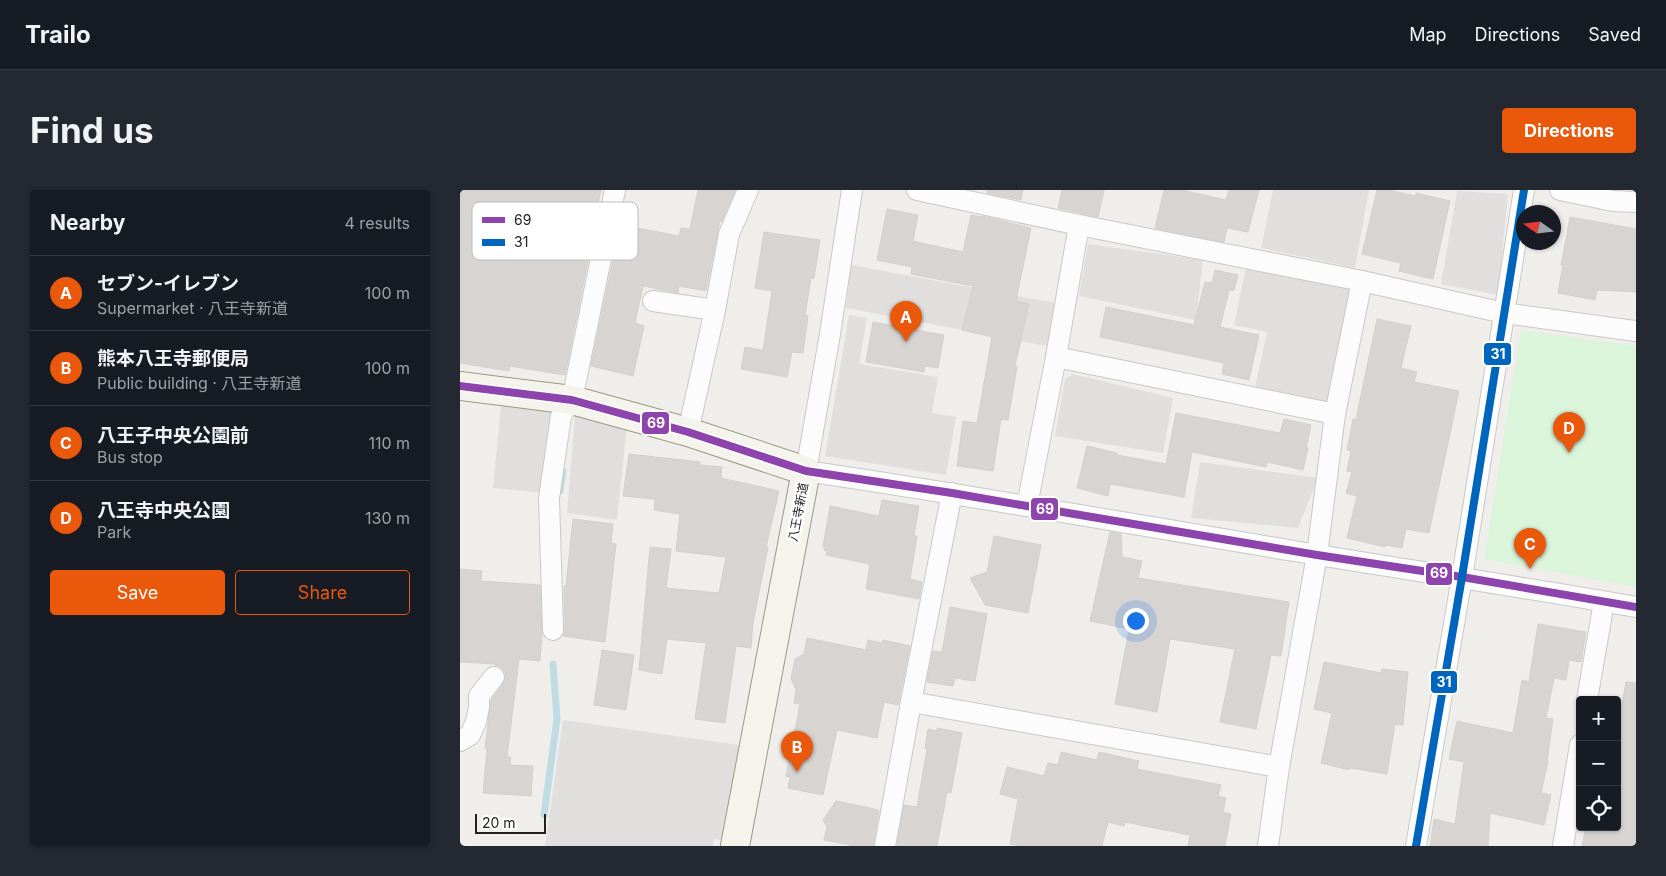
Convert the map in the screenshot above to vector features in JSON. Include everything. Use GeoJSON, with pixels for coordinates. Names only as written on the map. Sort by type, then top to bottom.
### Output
{"type":"FeatureCollection","features":[{"type":"Feature","properties":{"kind":"street"},"geometry":{"type":"LineString","coordinates":[[688,432],[715,310],[729,234],[748,190]]}},
{"type":"Feature","properties":{"kind":"street"},"geometry":{"type":"LineString","coordinates":[[852,190],[830,334],[806,471],[952,493],[1636,608]]}},
{"type":"Feature","properties":{"kind":"street"},"geometry":{"type":"LineString","coordinates":[[916,190],[1079,225],[1362,281],[1504,313],[1636,331]]}},
{"type":"Feature","properties":{"kind":"street"},"geometry":{"type":"LineString","coordinates":[[1416,846],[1462,578],[1524,190]]}},
{"type":"Feature","properties":{"kind":"street"},"geometry":{"type":"LineString","coordinates":[[1560,190],[1613,201],[1636,202]]}},
{"type":"Feature","properties":{"kind":"street"},"geometry":{"type":"LineString","coordinates":[[1027,506],[1056,358],[1079,225]]}},
{"type":"Feature","properties":{"kind":"street"},"geometry":{"type":"LineString","coordinates":[[553,630],[549,498],[561,416],[572,400],[601,260]]}},
{"type":"Feature","properties":{"kind":"street"},"geometry":{"type":"LineString","coordinates":[[1268,846],[1279,767],[1317,555],[1335,414],[1362,281]]}},
{"type":"Feature","properties":{"kind":"street"},"geometry":{"type":"LineString","coordinates":[[653,300],[715,310]]}},
{"type":"Feature","properties":{"kind":"street"},"geometry":{"type":"LineString","coordinates":[[1056,358],[1335,414]]}},
{"type":"Feature","properties":{"kind":"street","name":"八王寺新道"},"geometry":{"type":"LineString","coordinates":[[460,386],[572,400],[688,432],[806,471],[735,846]]}},
{"type":"Feature","properties":{"kind":"street"},"geometry":{"type":"LineString","coordinates":[[885,846],[952,493]]}},
{"type":"Feature","properties":{"kind":"street"},"geometry":{"type":"LineString","coordinates":[[1588,696],[1604,602]]}},
{"type":"Feature","properties":{"kind":"street"},"geometry":{"type":"LineString","coordinates":[[460,741],[470,734],[476,722],[479,696],[494,677]]}},
{"type":"Feature","properties":{"kind":"street"},"geometry":{"type":"LineString","coordinates":[[911,702],[1279,767]]}},
{"type":"Feature","properties":{"kind":"street"},"geometry":{"type":"LineString","coordinates":[[1563,846],[1576,769]]}},
{"type":"Feature","properties":{"kind":"green space"},"geometry":{"type":"Polygon","coordinates":[[[1521,330],[1636,346],[1636,587],[1484,559],[1521,330]]]}},
{"type":"Feature","properties":{"kind":"shaded area"},"geometry":{"type":"Polygon","coordinates":[[[1273,190],[1369,190],[1355,268],[1261,248],[1273,190]]]}},
{"type":"Feature","properties":{"kind":"shaded area"},"geometry":{"type":"Polygon","coordinates":[[[1457,191],[1508,194],[1498,295],[1441,284],[1457,191]]]}},
{"type":"Feature","properties":{"kind":"shaded area"},"geometry":{"type":"Polygon","coordinates":[[[1088,244],[1203,260],[1196,320],[1079,296],[1088,244]]]}},
{"type":"Feature","properties":{"kind":"shaded area"},"geometry":{"type":"Polygon","coordinates":[[[851,265],[1055,303],[1047,346],[846,308],[851,265]]]}},
{"type":"Feature","properties":{"kind":"shaded area"},"geometry":{"type":"Polygon","coordinates":[[[1246,267],[1351,289],[1327,403],[1255,388],[1267,332],[1234,325],[1246,267]]]}},
{"type":"Feature","properties":{"kind":"shaded area"},"geometry":{"type":"Polygon","coordinates":[[[849,315],[867,318],[859,364],[938,377],[932,413],[956,417],[946,475],[825,456],[849,315]]]}},
{"type":"Feature","properties":{"kind":"shaded area"},"geometry":{"type":"Polygon","coordinates":[[[1073,374],[1173,398],[1163,453],[1055,436],[1065,379],[1073,374]]]}},
{"type":"Feature","properties":{"kind":"shaded area"},"geometry":{"type":"Polygon","coordinates":[[[501,405],[551,410],[542,493],[493,488],[501,405]]]}},
{"type":"Feature","properties":{"kind":"shaded area"},"geometry":{"type":"Polygon","coordinates":[[[575,416],[613,421],[627,426],[617,520],[567,513],[575,416]]]}},
{"type":"Feature","properties":{"kind":"shaded area"},"geometry":{"type":"Polygon","coordinates":[[[1200,462],[1318,478],[1298,528],[1191,518],[1200,462]]]}},
{"type":"Feature","properties":{"kind":"shaded area"},"geometry":{"type":"Polygon","coordinates":[[[563,720],[739,745],[722,840],[714,839],[713,846],[545,846],[563,720]]]}},
{"type":"Feature","properties":{"kind":"building"},"geometry":{"type":"Polygon","coordinates":[[[460,190],[601,190],[598,202],[472,202],[472,260],[588,260],[565,375],[510,366],[509,371],[460,363],[460,190]]]}},
{"type":"Feature","properties":{"kind":"building"},"geometry":{"type":"Polygon","coordinates":[[[698,190],[735,190],[722,221],[720,221],[706,291],[679,286],[678,293],[643,286],[635,323],[644,326],[633,376],[591,366],[613,260],[638,260],[638,228],[679,236],[681,228],[690,229],[698,190]]]}},
{"type":"Feature","properties":{"kind":"building"},"geometry":{"type":"Polygon","coordinates":[[[987,190],[1023,190],[1021,200],[987,193],[987,190]]]}},
{"type":"Feature","properties":{"kind":"building"},"geometry":{"type":"Polygon","coordinates":[[[1062,190],[1104,190],[1098,217],[1058,208],[1062,190]]]}},
{"type":"Feature","properties":{"kind":"building"},"geometry":{"type":"Polygon","coordinates":[[[1164,190],[1182,190],[1226,200],[1229,190],[1259,190],[1248,232],[1227,228],[1224,242],[1155,228],[1164,190]]]}},
{"type":"Feature","properties":{"kind":"building"},"geometry":{"type":"Polygon","coordinates":[[[1377,190],[1388,190],[1416,196],[1416,193],[1450,201],[1433,279],[1399,271],[1401,263],[1362,254],[1377,190]]]}},
{"type":"Feature","properties":{"kind":"building"},"geometry":{"type":"Polygon","coordinates":[[[887,209],[918,215],[913,241],[963,252],[971,215],[1031,228],[1016,301],[1029,304],[1015,366],[1017,367],[1008,420],[1001,419],[993,471],[957,466],[963,421],[977,423],[992,337],[962,330],[973,286],[911,274],[912,267],[877,260],[887,209]]]}},
{"type":"Feature","properties":{"kind":"building"},"geometry":{"type":"Polygon","coordinates":[[[1570,217],[1636,229],[1636,292],[1597,290],[1595,300],[1558,293],[1570,217]]]}},
{"type":"Feature","properties":{"kind":"building"},"geometry":{"type":"Polygon","coordinates":[[[764,232],[820,240],[814,278],[811,278],[805,315],[808,316],[803,353],[792,352],[787,377],[741,369],[745,347],[763,350],[772,291],[755,288],[764,232]]]}},
{"type":"Feature","properties":{"kind":"building"},"geometry":{"type":"Polygon","coordinates":[[[1215,270],[1238,275],[1234,290],[1229,291],[1220,327],[1259,335],[1249,380],[1222,374],[1224,363],[1100,337],[1106,307],[1194,325],[1205,282],[1212,283],[1215,270]]]}},
{"type":"Feature","properties":{"kind":"building"},"geometry":{"type":"Polygon","coordinates":[[[1377,319],[1411,326],[1401,368],[1417,372],[1414,382],[1459,391],[1429,533],[1406,529],[1402,548],[1386,545],[1385,547],[1347,538],[1357,496],[1346,493],[1352,472],[1347,471],[1351,451],[1347,450],[1353,419],[1356,419],[1377,319]]]}},
{"type":"Feature","properties":{"kind":"building"},"geometry":{"type":"Polygon","coordinates":[[[873,322],[944,335],[938,368],[925,366],[924,372],[866,362],[873,322]]]}},
{"type":"Feature","properties":{"kind":"building"},"geometry":{"type":"Polygon","coordinates":[[[1176,413],[1280,433],[1284,419],[1311,425],[1303,470],[1267,462],[1266,467],[1192,452],[1184,497],[1110,484],[1108,496],[1077,488],[1087,446],[1117,453],[1117,455],[1166,464],[1176,413]]]}},
{"type":"Feature","properties":{"kind":"building"},"geometry":{"type":"Polygon","coordinates":[[[629,454],[700,462],[700,465],[722,467],[721,478],[779,491],[766,547],[768,547],[753,623],[751,648],[736,646],[725,723],[695,719],[706,643],[667,639],[662,674],[639,670],[650,547],[671,549],[666,588],[719,593],[726,557],[676,551],[680,514],[654,510],[655,499],[623,496],[629,454]]]}},
{"type":"Feature","properties":{"kind":"building"},"geometry":{"type":"Polygon","coordinates":[[[882,500],[919,506],[914,536],[917,536],[910,579],[922,582],[919,599],[866,589],[870,564],[826,555],[827,551],[824,550],[830,506],[879,516],[882,500]]]}},
{"type":"Feature","properties":{"kind":"building"},"geometry":{"type":"Polygon","coordinates":[[[573,519],[613,524],[611,543],[616,544],[605,642],[563,636],[565,630],[564,586],[566,586],[573,519]]]}},
{"type":"Feature","properties":{"kind":"building"},"geometry":{"type":"Polygon","coordinates":[[[1110,532],[1121,534],[1122,557],[1142,561],[1138,578],[1289,602],[1281,656],[1271,655],[1256,729],[1220,722],[1235,649],[1170,639],[1157,712],[1115,704],[1129,629],[1090,621],[1110,532]]]}},
{"type":"Feature","properties":{"kind":"building"},"geometry":{"type":"Polygon","coordinates":[[[994,536],[1041,545],[1028,613],[985,605],[970,578],[987,572],[994,536]]]}},
{"type":"Feature","properties":{"kind":"building"},"geometry":{"type":"Polygon","coordinates":[[[460,569],[482,571],[481,581],[540,585],[542,634],[540,661],[519,659],[507,757],[511,757],[510,765],[533,766],[531,796],[483,793],[487,748],[485,748],[491,700],[506,678],[505,672],[495,664],[460,662],[460,569]]]}},
{"type":"Feature","properties":{"kind":"building"},"geometry":{"type":"Polygon","coordinates":[[[950,607],[987,614],[975,681],[955,678],[953,686],[927,682],[933,651],[942,652],[950,607]]]}},
{"type":"Feature","properties":{"kind":"building"},"geometry":{"type":"Polygon","coordinates":[[[1538,624],[1586,632],[1581,662],[1569,660],[1566,680],[1554,678],[1546,718],[1553,719],[1548,761],[1541,793],[1551,795],[1544,825],[1490,813],[1488,846],[1430,846],[1434,819],[1455,824],[1464,762],[1449,759],[1457,721],[1513,733],[1522,680],[1529,682],[1538,624]]]}},
{"type":"Feature","properties":{"kind":"building"},"geometry":{"type":"Polygon","coordinates":[[[807,638],[866,650],[868,640],[882,643],[883,640],[910,646],[898,705],[884,702],[877,738],[837,730],[823,795],[788,788],[790,777],[786,776],[800,704],[794,703],[796,690],[791,678],[795,659],[804,654],[807,638]]]}},
{"type":"Feature","properties":{"kind":"building"},"geometry":{"type":"Polygon","coordinates":[[[602,650],[634,655],[626,710],[594,705],[602,650]]]}},
{"type":"Feature","properties":{"kind":"building"},"geometry":{"type":"Polygon","coordinates":[[[1324,662],[1381,673],[1382,669],[1408,672],[1403,725],[1395,724],[1387,774],[1350,768],[1349,770],[1321,763],[1332,713],[1314,709],[1324,662]]]}},
{"type":"Feature","properties":{"kind":"building"},"geometry":{"type":"Polygon","coordinates":[[[1626,682],[1636,683],[1636,846],[1582,846],[1585,831],[1621,831],[1621,709],[1626,682]]]}},
{"type":"Feature","properties":{"kind":"building"},"geometry":{"type":"Polygon","coordinates":[[[937,728],[962,733],[951,793],[947,792],[937,846],[897,846],[904,805],[917,807],[927,749],[925,748],[928,729],[937,731],[937,728]]]}},
{"type":"Feature","properties":{"kind":"building"},"geometry":{"type":"Polygon","coordinates":[[[1061,752],[1097,760],[1099,752],[1139,761],[1137,769],[1221,785],[1218,796],[1226,798],[1223,812],[1231,814],[1225,846],[1188,846],[1190,835],[1125,822],[1124,826],[1108,822],[1102,846],[1022,846],[1010,844],[1018,799],[1000,794],[1007,767],[1044,776],[1048,763],[1058,765],[1061,752]]]}},
{"type":"Feature","properties":{"kind":"building"},"geometry":{"type":"Polygon","coordinates":[[[836,801],[879,810],[873,846],[855,846],[824,840],[827,827],[823,820],[836,801]]]}},
{"type":"Feature","properties":{"kind":"waterway"},"geometry":{"type":"LineString","coordinates":[[560,491],[563,471]]}},
{"type":"Feature","properties":{"kind":"waterway"},"geometry":{"type":"LineString","coordinates":[[544,815],[557,719],[553,664]]}},
{"type":"Feature","properties":{"kind":"transit line","name":"31"},"geometry":{"type":"LineString","coordinates":[[1416,846],[1462,577],[1524,190]]}},
{"type":"Feature","properties":{"kind":"transit line","name":"69"},"geometry":{"type":"LineString","coordinates":[[460,386],[572,400],[688,432],[806,471],[952,493],[1636,607]]}},
{"type":"Feature","properties":{"kind":"place","name":"セブン-イレブン"},"geometry":{"type":"Point","coordinates":[906,342]}},
{"type":"Feature","properties":{"kind":"place","name":"八王寺中央公園"},"geometry":{"type":"Point","coordinates":[1569,453]}},
{"type":"Feature","properties":{"kind":"place","name":"八王子中央公園前"},"geometry":{"type":"Point","coordinates":[1530,569]}},
{"type":"Feature","properties":{"kind":"place","name":"熊本八王寺郵便局"},"geometry":{"type":"Point","coordinates":[797,772]}}]}
